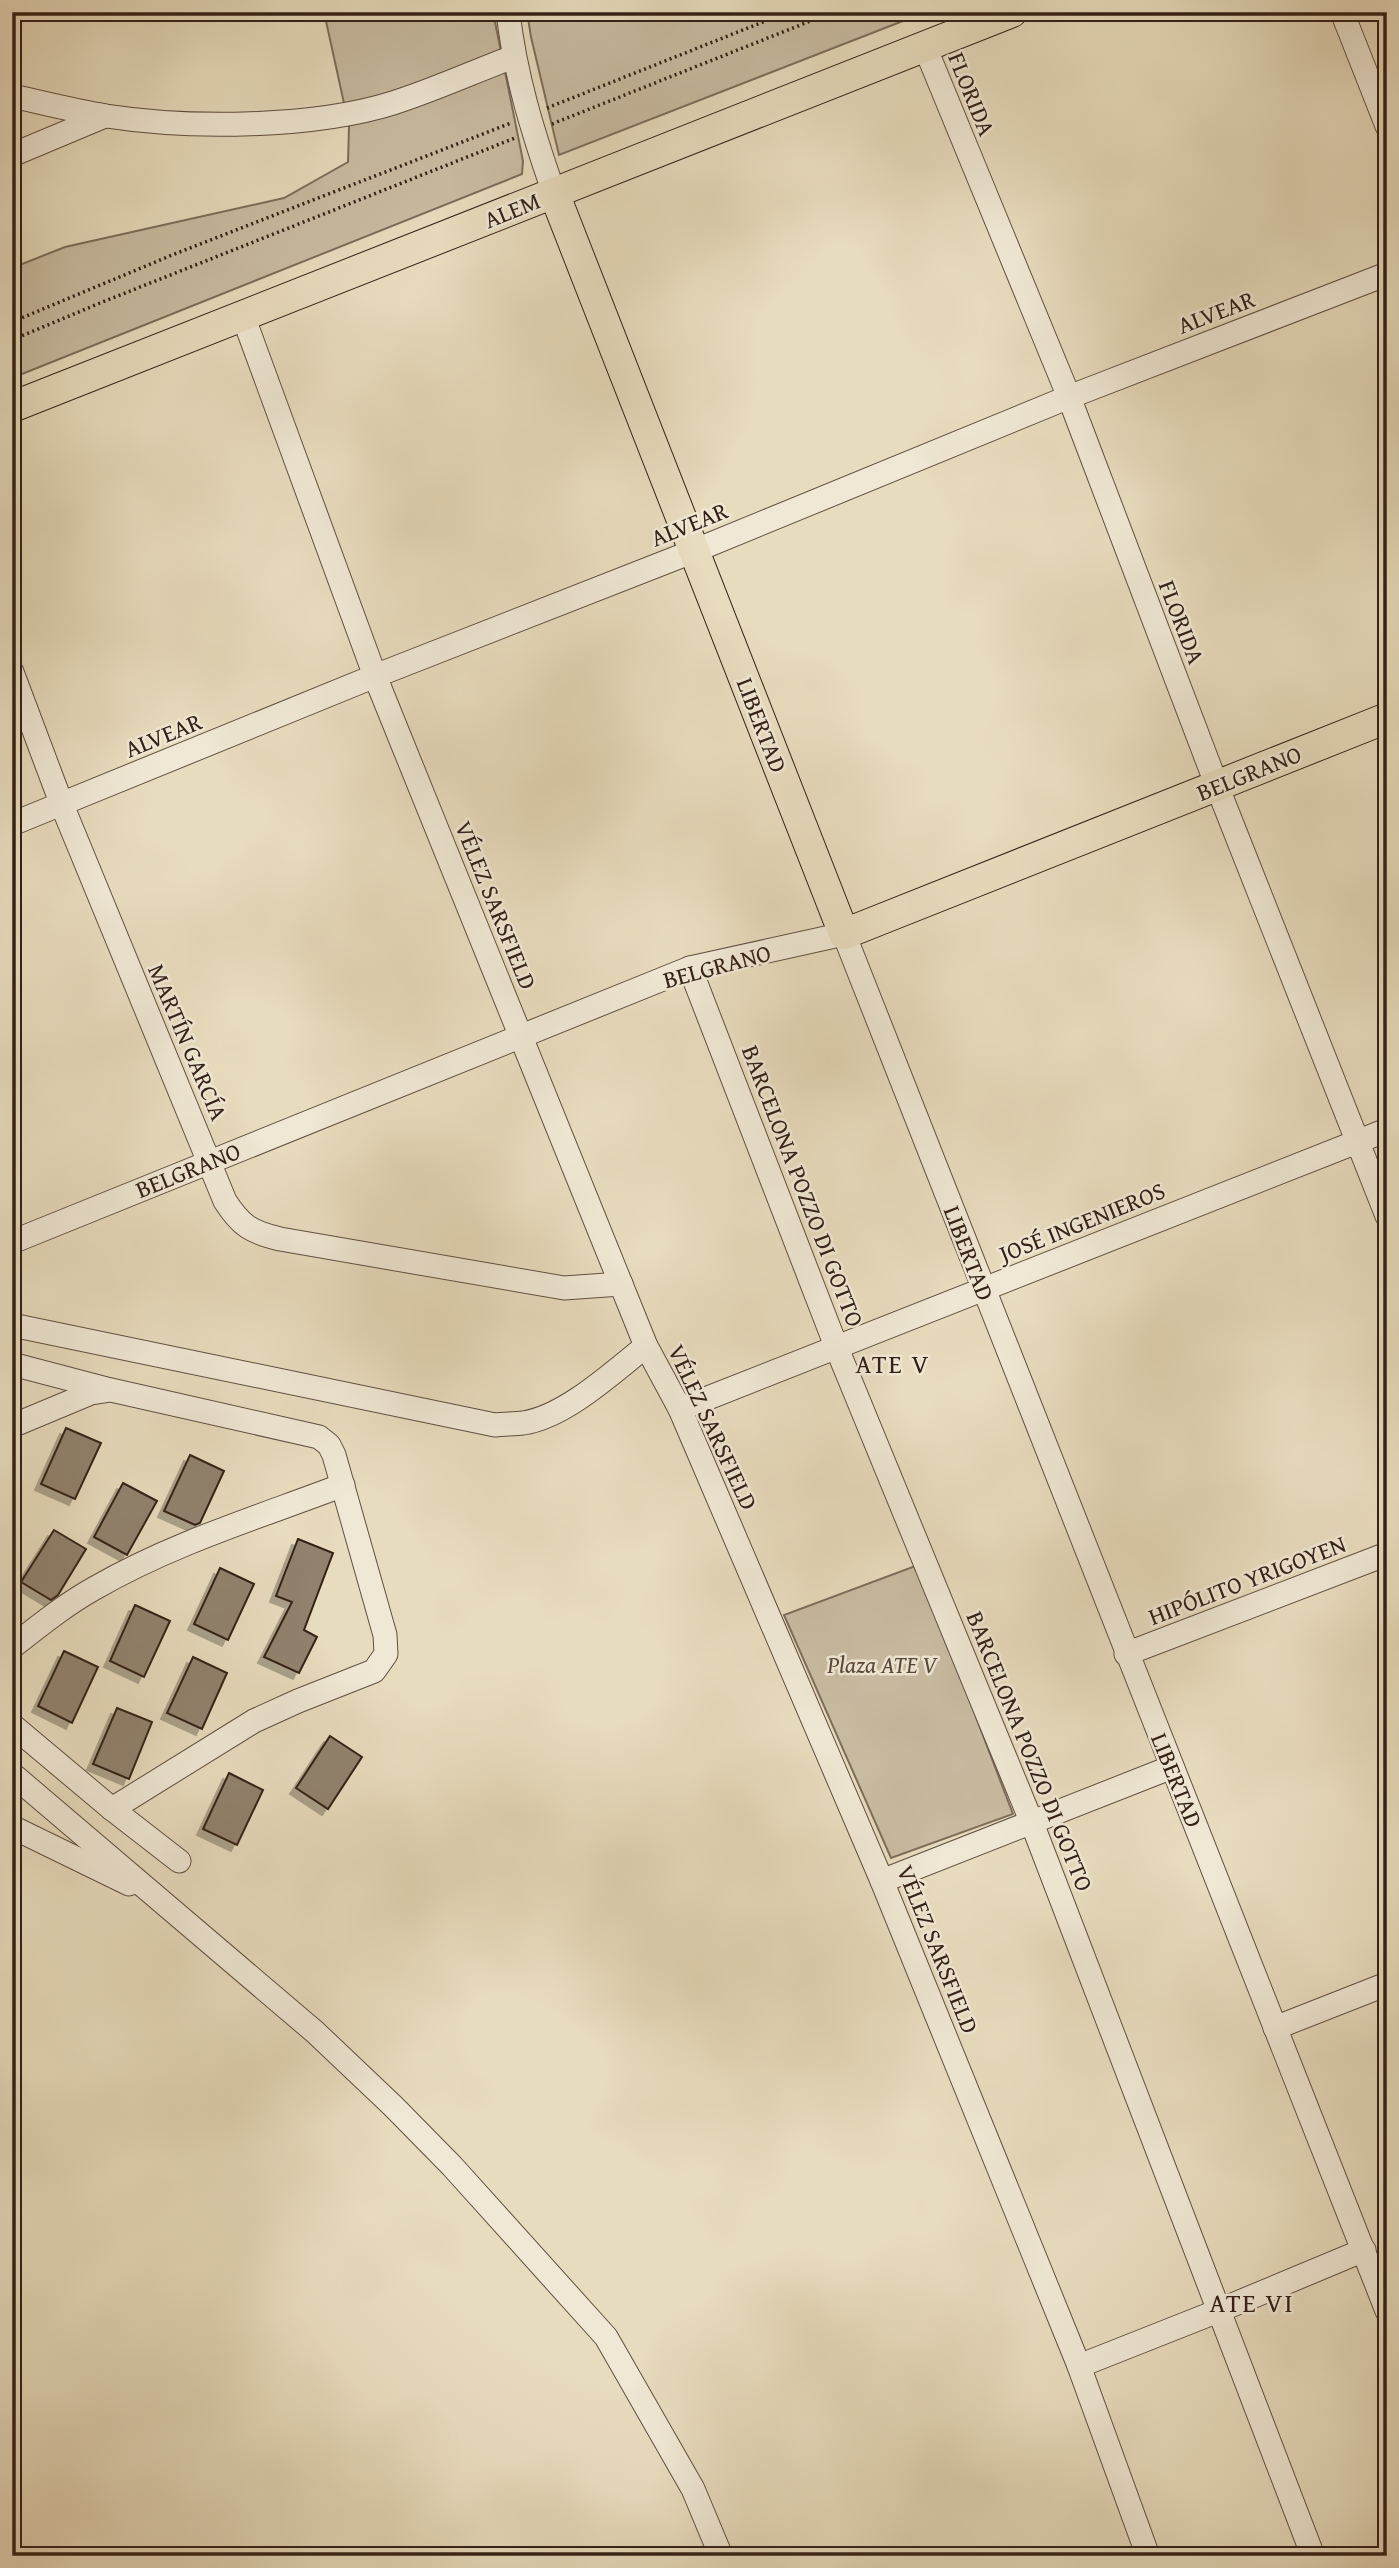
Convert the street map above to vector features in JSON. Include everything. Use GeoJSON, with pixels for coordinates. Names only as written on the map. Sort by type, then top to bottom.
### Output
{"type":"FeatureCollection","features":[{"type":"Feature","properties":{"kind":"main road","name":"ALEM"},"geometry":{"type":"LineString","coordinates":[[12,407],[1012,12]]}},
{"type":"Feature","properties":{"kind":"main road","name":"LIBERTAD"},"geometry":{"type":"LineString","coordinates":[[554,193],[844,934]]}},
{"type":"Feature","properties":{"kind":"main road","name":"BELGRANO"},"geometry":{"type":"LineString","coordinates":[[844,934],[1387,718]]}},
{"type":"Feature","properties":{"kind":"street"},"geometry":{"type":"LineString","coordinates":[[508,12],[513,57],[530,124],[554,193]]}},
{"type":"Feature","properties":{"kind":"street"},"geometry":{"type":"LineString","coordinates":[[1342,12],[1387,126]]}},
{"type":"Feature","properties":{"kind":"street","name":"FLORIDA"},"geometry":{"type":"LineString","coordinates":[[925,47],[1069,397],[1217,786],[1387,1216]]}},
{"type":"Feature","properties":{"kind":"street"},"geometry":{"type":"LineString","coordinates":[[12,96],[105,116],[156,122],[296,121],[340,115],[392,103],[513,57]]}},
{"type":"Feature","properties":{"kind":"street"},"geometry":{"type":"LineString","coordinates":[[12,155],[105,116]]}},
{"type":"Feature","properties":{"kind":"street","name":"ALVEAR"},"geometry":{"type":"LineString","coordinates":[[12,824],[375,676],[694,551],[1069,397],[1387,274]]}},
{"type":"Feature","properties":{"kind":"street","name":"VÉLEZ SARSFIELD"},"geometry":{"type":"LineString","coordinates":[[243,316],[375,676],[646,1346],[680,1409],[882,1881],[1079,2366],[1148,2556]]}},
{"type":"Feature","properties":{"kind":"street","name":"MARTÍN GARCÍA"},"geometry":{"type":"LineString","coordinates":[[12,672],[62,805],[225,1201],[238,1221],[261,1235],[564,1288],[621,1284]]}},
{"type":"Feature","properties":{"kind":"street","name":"BELGRANO"},"geometry":{"type":"LineString","coordinates":[[12,1242],[690,968],[844,934]]}},
{"type":"Feature","properties":{"kind":"street","name":"LIBERTAD"},"geometry":{"type":"LineString","coordinates":[[844,934],[1387,2311]]}},
{"type":"Feature","properties":{"kind":"street","name":"BARCELONA POZZO DI GOTTO"},"geometry":{"type":"LineString","coordinates":[[690,968],[836,1346],[1032,1823],[1313,2556]]}},
{"type":"Feature","properties":{"kind":"street","name":"JOSÉ INGENIEROS"},"geometry":{"type":"LineString","coordinates":[[680,1409],[1387,1130]]}},
{"type":"Feature","properties":{"kind":"street"},"geometry":{"type":"LineString","coordinates":[[12,1325],[495,1425],[524,1423],[546,1416],[589,1392],[646,1346]]}},
{"type":"Feature","properties":{"kind":"street"},"geometry":{"type":"LineString","coordinates":[[12,1364],[111,1390],[319,1437],[329,1445],[334,1455],[385,1635],[386,1654],[374,1671],[254,1721],[112,1809]]}},
{"type":"Feature","properties":{"kind":"street"},"geometry":{"type":"LineString","coordinates":[[12,1426],[91,1393],[111,1390]]}},
{"type":"Feature","properties":{"kind":"street"},"geometry":{"type":"LineString","coordinates":[[12,1647],[94,1588],[155,1556],[343,1485]]}},
{"type":"Feature","properties":{"kind":"street","name":"HIPÓLITO YRIGOYEN"},"geometry":{"type":"LineString","coordinates":[[1126,1654],[1387,1554]]}},
{"type":"Feature","properties":{"kind":"street"},"geometry":{"type":"LineString","coordinates":[[12,1725],[112,1809],[180,1861]]}},
{"type":"Feature","properties":{"kind":"street"},"geometry":{"type":"LineString","coordinates":[[882,1881],[1172,1767]]}},
{"type":"Feature","properties":{"kind":"street"},"geometry":{"type":"LineString","coordinates":[[12,1774],[304,2023],[393,2106],[452,2166],[606,2337],[693,2489],[721,2556]]}},
{"type":"Feature","properties":{"kind":"street"},"geometry":{"type":"LineString","coordinates":[[12,1827],[157,1898]]}},
{"type":"Feature","properties":{"kind":"street"},"geometry":{"type":"LineString","coordinates":[[1275,2028],[1387,1984]]}},
{"type":"Feature","properties":{"kind":"street"},"geometry":{"type":"LineString","coordinates":[[1079,2366],[1218,2312],[1364,2250]]}},
{"type":"Feature","properties":{"kind":"path"},"geometry":{"type":"LineString","coordinates":[[12,340],[530,124],[788,12]]}},
{"type":"Feature","properties":{"kind":"path"},"geometry":{"type":"LineString","coordinates":[[12,321],[172,255],[833,12]]}},
{"type":"Feature","properties":{"kind":"green space"},"geometry":{"type":"Polygon","coordinates":[[[281,12],[493,12],[523,161],[522,174],[12,378],[12,268],[65,247],[284,198],[348,162],[349,126],[326,21],[281,12]]]}},
{"type":"Feature","properties":{"kind":"green space"},"geometry":{"type":"Polygon","coordinates":[[[527,12],[926,12],[559,155],[527,12]]]}},
{"type":"Feature","properties":{"kind":"green space","name":"Plaza ATE V"},"geometry":{"type":"Polygon","coordinates":[[[918,1565],[1013,1814],[891,1858],[784,1615],[918,1565]]]}},
{"type":"Feature","properties":{"kind":"building"},"geometry":{"type":"Polygon","coordinates":[[[66,1428],[101,1443],[75,1499],[41,1484],[66,1428]]]}},
{"type":"Feature","properties":{"kind":"building"},"geometry":{"type":"Polygon","coordinates":[[[190,1455],[224,1471],[200,1523],[195,1525],[164,1511],[190,1455]]]}},
{"type":"Feature","properties":{"kind":"building"},"geometry":{"type":"Polygon","coordinates":[[[123,1483],[157,1501],[127,1555],[94,1537],[123,1483]]]}},
{"type":"Feature","properties":{"kind":"building"},"geometry":{"type":"Polygon","coordinates":[[[54,1530],[86,1549],[58,1595],[51,1600],[21,1582],[54,1530]]]}},
{"type":"Feature","properties":{"kind":"building"},"geometry":{"type":"Polygon","coordinates":[[[298,1539],[333,1553],[304,1630],[317,1637],[299,1673],[264,1657],[292,1602],[276,1596],[298,1539]]]}},
{"type":"Feature","properties":{"kind":"building"},"geometry":{"type":"Polygon","coordinates":[[[220,1568],[254,1584],[228,1640],[194,1624],[220,1568]]]}},
{"type":"Feature","properties":{"kind":"building"},"geometry":{"type":"Polygon","coordinates":[[[135,1605],[170,1621],[144,1677],[110,1661],[135,1605]]]}},
{"type":"Feature","properties":{"kind":"building"},"geometry":{"type":"Polygon","coordinates":[[[64,1651],[98,1667],[72,1723],[38,1706],[64,1651]]]}},
{"type":"Feature","properties":{"kind":"building"},"geometry":{"type":"Polygon","coordinates":[[[193,1657],[227,1673],[202,1729],[167,1713],[193,1657]]]}},
{"type":"Feature","properties":{"kind":"building"},"geometry":{"type":"Polygon","coordinates":[[[117,1708],[152,1722],[129,1779],[93,1764],[117,1708]]]}},
{"type":"Feature","properties":{"kind":"building"},"geometry":{"type":"Polygon","coordinates":[[[330,1736],[362,1757],[328,1809],[296,1788],[330,1736]]]}},
{"type":"Feature","properties":{"kind":"building"},"geometry":{"type":"Polygon","coordinates":[[[229,1773],[263,1790],[237,1845],[203,1829],[229,1773]]]}},
{"type":"Feature","properties":{"kind":"district","name":"ATE V"},"geometry":{"type":"Point","coordinates":[893,1363]}},
{"type":"Feature","properties":{"kind":"district","name":"ATE VI"},"geometry":{"type":"Point","coordinates":[1252,2302]}}]}
